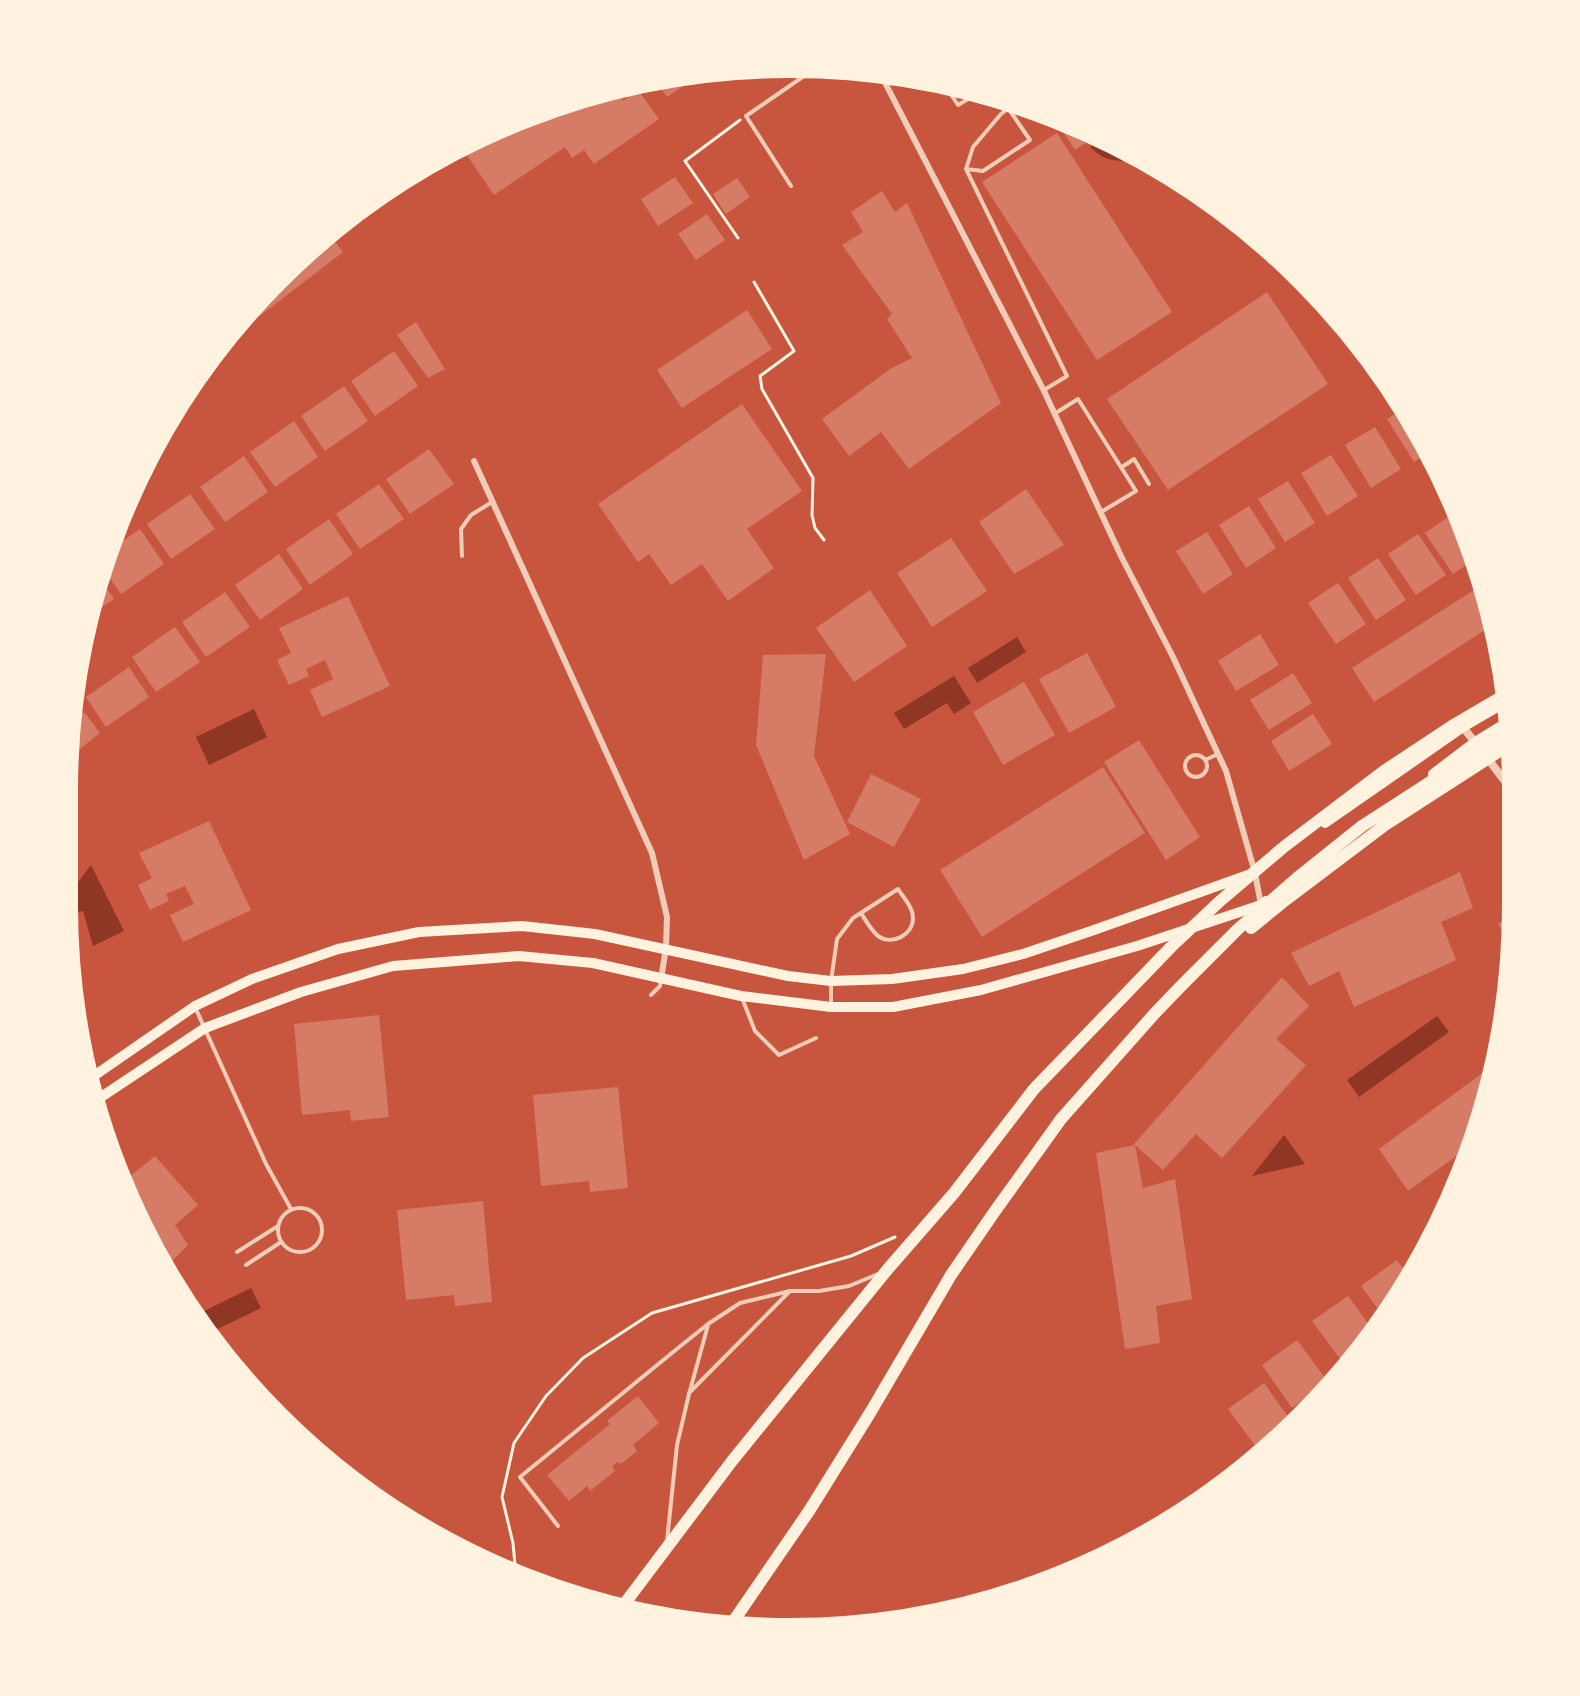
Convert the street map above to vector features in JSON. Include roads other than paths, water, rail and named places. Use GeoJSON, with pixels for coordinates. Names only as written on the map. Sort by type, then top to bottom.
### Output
{"type":"FeatureCollection","features":[{"type":"Feature","properties":{"kind":"highway"},"geometry":{"type":"LineString","coordinates":[[625,1603],[732,1461],[887,1270],[954,1193],[1035,1089],[1171,947],[1220,901],[1285,846],[1384,771],[1452,726],[1500,698]]}},
{"type":"Feature","properties":{"kind":"highway"},"geometry":{"type":"LineString","coordinates":[[734,1620],[809,1511],[951,1275],[1061,1119],[1183,984],[1238,930],[1297,878],[1362,826],[1504,734]]}},
{"type":"Feature","properties":{"kind":"highway"},"geometry":{"type":"LineString","coordinates":[[1183,984],[1282,902],[1385,825],[1505,747]]}},
{"type":"Feature","properties":{"kind":"main road"},"geometry":{"type":"LineString","coordinates":[[94,1076],[195,1006],[252,979],[338,950],[419,932],[522,926],[596,934],[761,971],[831,981],[892,979],[963,969],[1023,954],[1255,873],[1381,783],[1463,727],[1501,705]]}},
{"type":"Feature","properties":{"kind":"main road"},"geometry":{"type":"LineString","coordinates":[[100,1098],[205,1028],[301,992],[393,966],[519,956],[593,963],[741,996],[831,1007],[893,1007],[981,990],[1137,946],[1260,905],[1327,860],[1371,822],[1475,742],[1503,725]]}},
{"type":"Feature","properties":{"kind":"street"},"geometry":{"type":"LineString","coordinates":[[884,80],[1044,391],[1226,771],[1255,873],[1260,905]]}},
{"type":"Feature","properties":{"kind":"street"},"geometry":{"type":"LineString","coordinates":[[474,461],[652,853],[667,917],[666,948],[661,979]]}},
{"type":"Feature","properties":{"kind":"street"},"geometry":{"type":"LineString","coordinates":[[1463,727],[1506,782]]}},
{"type":"Feature","properties":{"kind":"lane"},"geometry":{"type":"LineString","coordinates":[[791,186],[746,116],[806,74]]}},
{"type":"Feature","properties":{"kind":"lane"},"geometry":{"type":"LineString","coordinates":[[949,92],[958,105],[971,97]]}},
{"type":"Feature","properties":{"kind":"lane"},"geometry":{"type":"LineString","coordinates":[[966,169],[983,171],[1030,140],[1008,108]]}},
{"type":"Feature","properties":{"kind":"lane"},"geometry":{"type":"LineString","coordinates":[[1008,108],[973,147],[966,169],[1067,376],[1044,391]]}},
{"type":"Feature","properties":{"kind":"lane"},"geometry":{"type":"LineString","coordinates":[[1054,414],[1078,399],[1136,491],[1101,512]]}},
{"type":"Feature","properties":{"kind":"lane"},"geometry":{"type":"LineString","coordinates":[[1122,467],[1134,459],[1149,484]]}},
{"type":"Feature","properties":{"kind":"lane"},"geometry":{"type":"LineString","coordinates":[[462,556],[461,530],[471,515],[492,502]]}},
{"type":"Feature","properties":{"kind":"lane"},"geometry":{"type":"LineString","coordinates":[[1205,760],[1218,754]]}},
{"type":"Feature","properties":{"kind":"lane"},"geometry":{"type":"LineString","coordinates":[[1200,755],[1205,760],[1207,767],[1200,776],[1192,776],[1187,772],[1185,765],[1190,756],[1200,755]]}},
{"type":"Feature","properties":{"kind":"lane"},"geometry":{"type":"LineString","coordinates":[[831,1007],[831,981],[837,939],[853,918],[898,889],[912,911],[912,926],[902,937],[889,940],[876,934],[861,913]]}},
{"type":"Feature","properties":{"kind":"lane"},"geometry":{"type":"LineString","coordinates":[[651,996],[660,986],[661,979]]}},
{"type":"Feature","properties":{"kind":"lane"},"geometry":{"type":"LineString","coordinates":[[741,996],[755,1031],[779,1055],[816,1038]]}},
{"type":"Feature","properties":{"kind":"lane"},"geometry":{"type":"LineString","coordinates":[[195,1006],[266,1164],[291,1209]]}},
{"type":"Feature","properties":{"kind":"lane"},"geometry":{"type":"LineString","coordinates":[[305,1208],[317,1216],[322,1229],[321,1236],[317,1243],[305,1251],[291,1250],[281,1242],[278,1226],[285,1213],[291,1209],[305,1208]]}},
{"type":"Feature","properties":{"kind":"lane"},"geometry":{"type":"LineString","coordinates":[[237,1252],[278,1226]]}},
{"type":"Feature","properties":{"kind":"lane"},"geometry":{"type":"LineString","coordinates":[[246,1265],[281,1242]]}},
{"type":"Feature","properties":{"kind":"lane"},"geometry":{"type":"LineString","coordinates":[[558,1526],[520,1477],[708,1324],[740,1303],[790,1291],[819,1291],[849,1286],[887,1270]]}},
{"type":"Feature","properties":{"kind":"lane"},"geometry":{"type":"LineString","coordinates":[[689,1394],[790,1291]]}},
{"type":"Feature","properties":{"kind":"lane"},"geometry":{"type":"LineString","coordinates":[[667,1547],[677,1445],[708,1324]]}}]}
